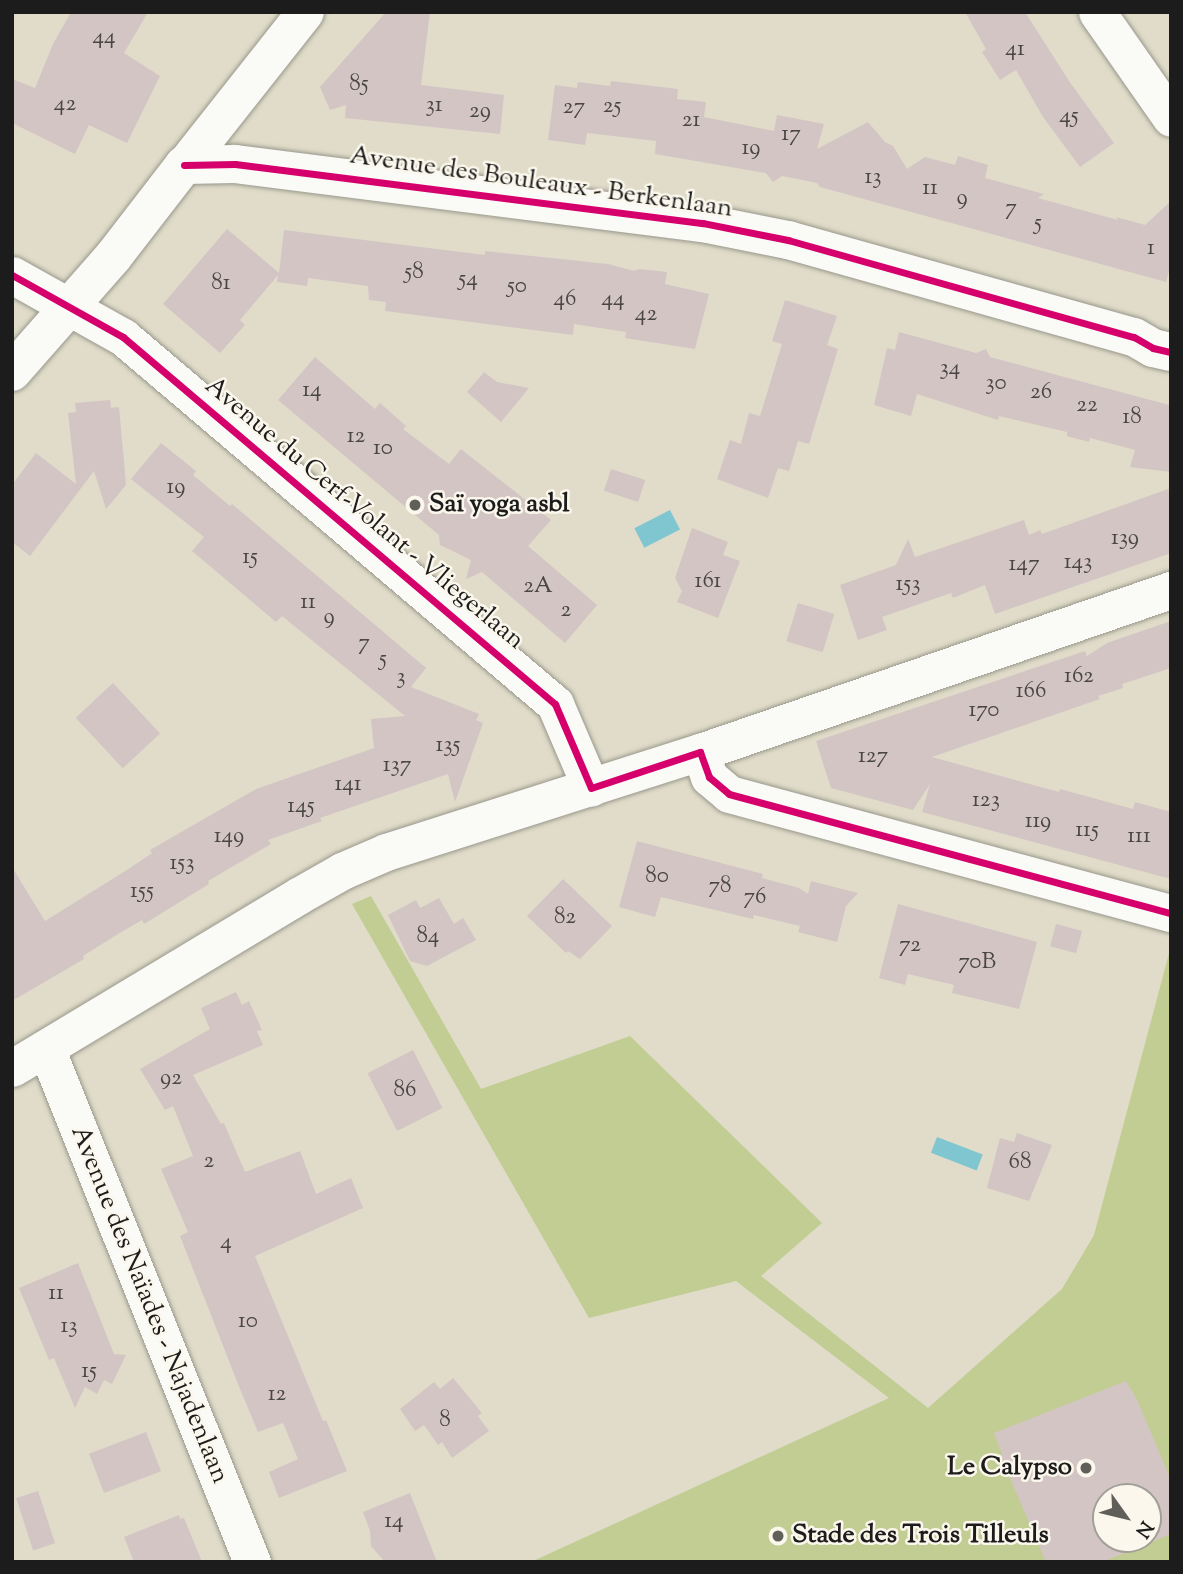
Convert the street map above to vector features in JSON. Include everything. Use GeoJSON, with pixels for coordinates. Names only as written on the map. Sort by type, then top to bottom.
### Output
{"type":"FeatureCollection","features":[{"type":"Feature","properties":{"kind":"street"},"geometry":{"type":"LineString","coordinates":[[12,372],[159,201],[184,165],[305,12]]}},
{"type":"Feature","properties":{"kind":"street"},"geometry":{"type":"LineString","coordinates":[[1097,12],[1171,118]]}},
{"type":"Feature","properties":{"kind":"street","name":"Avenue des Bouleaux - Berkenlaan"},"geometry":{"type":"LineString","coordinates":[[184,165],[235,164],[702,223],[788,240],[1152,337],[1153,348],[1171,352]]}},
{"type":"Feature","properties":{"kind":"street","name":"Avenue du Cerf-Volant - Vliegerlaan"},"geometry":{"type":"LineString","coordinates":[[12,275],[123,337],[555,704],[591,788]]}},
{"type":"Feature","properties":{"kind":"street"},"geometry":{"type":"LineString","coordinates":[[12,1068],[342,871],[386,852],[699,752],[1171,590]]}},
{"type":"Feature","properties":{"kind":"street"},"geometry":{"type":"LineString","coordinates":[[699,752],[709,777],[729,794],[1171,913]]}},
{"type":"Feature","properties":{"kind":"street","name":"Avenue des Naïades - Najadenlaan"},"geometry":{"type":"LineString","coordinates":[[46,1048],[252,1562]]}},
{"type":"Feature","properties":{"kind":"green space"},"geometry":{"type":"Polygon","coordinates":[[[371,896],[481,1089],[630,1036],[822,1223],[761,1276],[928,1408],[1062,1289],[1094,1235],[1171,946],[1171,1562],[531,1562],[889,1398],[736,1281],[589,1318],[352,904],[371,896]]]}},
{"type":"Feature","properties":{"kind":"water"},"geometry":{"type":"Polygon","coordinates":[[[670,510],[680,530],[644,548],[634,528],[670,510]]]}},
{"type":"Feature","properties":{"kind":"water"},"geometry":{"type":"Polygon","coordinates":[[[937,1137],[983,1155],[977,1170],[931,1153],[937,1137]]]}},
{"type":"Feature","properties":{"kind":"building"},"geometry":{"type":"Polygon","coordinates":[[[71,12],[148,12],[124,53],[160,76],[127,143],[89,125],[75,154],[12,123],[12,79],[35,88],[53,44],[71,12]]]}},
{"type":"Feature","properties":{"kind":"building"},"geometry":{"type":"Polygon","coordinates":[[[386,12],[430,12],[421,85],[504,95],[500,134],[345,118],[346,105],[330,110],[320,87],[386,12]]]}},
{"type":"Feature","properties":{"kind":"building"},"geometry":{"type":"Polygon","coordinates":[[[965,12],[1025,12],[1069,81],[1114,143],[1080,167],[1043,117],[1016,70],[1000,80],[982,52],[986,49],[965,12]]]}},
{"type":"Feature","properties":{"kind":"building"},"geometry":{"type":"Polygon","coordinates":[[[611,81],[678,89],[677,99],[706,102],[704,117],[774,131],[777,115],[824,124],[817,149],[868,122],[885,142],[893,146],[907,169],[925,157],[955,165],[958,156],[988,165],[985,178],[1044,194],[1038,198],[1118,220],[1116,217],[1145,225],[1171,201],[1171,264],[1166,282],[820,187],[817,183],[782,176],[773,182],[766,173],[655,154],[656,141],[587,133],[585,145],[548,140],[555,85],[577,88],[578,82],[610,86],[611,81]]]}},
{"type":"Feature","properties":{"kind":"building"},"geometry":{"type":"Polygon","coordinates":[[[227,229],[279,273],[284,230],[485,255],[485,251],[608,264],[634,271],[639,269],[667,272],[665,284],[709,294],[695,349],[625,338],[626,332],[574,324],[573,335],[385,311],[386,302],[369,300],[368,286],[308,278],[307,286],[277,282],[278,275],[240,320],[245,325],[220,353],[163,304],[227,229]]]}},
{"type":"Feature","properties":{"kind":"building"},"geometry":{"type":"Polygon","coordinates":[[[785,300],[837,316],[827,345],[838,349],[809,444],[798,441],[789,471],[778,468],[768,498],[717,479],[730,440],[741,444],[749,413],[760,416],[782,344],[772,341],[785,300]]]}},
{"type":"Feature","properties":{"kind":"building"},"geometry":{"type":"Polygon","coordinates":[[[899,332],[976,353],[986,349],[990,357],[1169,405],[1171,472],[1130,467],[1135,450],[1090,438],[1089,442],[1067,436],[1067,432],[999,416],[998,420],[917,394],[911,416],[874,405],[887,348],[895,350],[899,332]]]}},
{"type":"Feature","properties":{"kind":"building"},"geometry":{"type":"Polygon","coordinates":[[[315,357],[375,409],[380,403],[406,426],[403,429],[449,464],[461,449],[551,520],[528,546],[597,605],[565,643],[482,572],[466,579],[471,560],[440,545],[439,535],[278,400],[315,357]]]}},
{"type":"Feature","properties":{"kind":"building"},"geometry":{"type":"Polygon","coordinates":[[[484,372],[497,382],[529,388],[501,422],[467,392],[484,372]]]}},
{"type":"Feature","properties":{"kind":"building"},"geometry":{"type":"Polygon","coordinates":[[[110,400],[111,408],[119,407],[126,485],[106,509],[94,471],[30,556],[12,542],[12,485],[36,453],[76,484],[68,413],[76,412],[75,403],[110,400]]]}},
{"type":"Feature","properties":{"kind":"building"},"geometry":{"type":"Polygon","coordinates":[[[161,443],[196,471],[193,475],[230,506],[232,504],[426,668],[411,687],[479,714],[476,720],[483,723],[455,802],[448,774],[320,818],[322,821],[268,840],[271,844],[208,881],[209,884],[144,924],[142,920],[118,934],[83,956],[84,959],[12,1001],[12,867],[45,921],[130,868],[152,853],[150,850],[256,789],[374,748],[371,719],[405,716],[282,616],[276,622],[192,551],[204,537],[131,479],[161,443]]]}},
{"type":"Feature","properties":{"kind":"building"},"geometry":{"type":"Polygon","coordinates":[[[611,469],[645,480],[638,502],[604,491],[611,469]]]}},
{"type":"Feature","properties":{"kind":"building"},"geometry":{"type":"Polygon","coordinates":[[[1171,488],[1171,553],[995,614],[985,585],[953,598],[951,593],[882,617],[887,630],[858,640],[840,585],[896,565],[908,539],[915,557],[1024,520],[1029,535],[1040,530],[1042,534],[1171,488]]]}},
{"type":"Feature","properties":{"kind":"building"},"geometry":{"type":"Polygon","coordinates":[[[692,528],[728,542],[723,555],[740,561],[718,618],[677,602],[682,591],[675,578],[692,528]]]}},
{"type":"Feature","properties":{"kind":"building"},"geometry":{"type":"Polygon","coordinates":[[[798,603],[834,614],[823,652],[786,641],[798,603]]]}},
{"type":"Feature","properties":{"kind":"building"},"geometry":{"type":"Polygon","coordinates":[[[1171,621],[1171,668],[1122,684],[1123,688],[1098,696],[1100,699],[932,757],[1059,792],[1060,789],[1133,809],[1135,802],[1171,812],[1171,879],[922,812],[930,784],[913,810],[831,788],[816,741],[1085,651],[1087,656],[1107,643],[1171,621]]]}},
{"type":"Feature","properties":{"kind":"building"},"geometry":{"type":"Polygon","coordinates":[[[113,683],[160,733],[123,768],[76,718],[113,683]]]}},
{"type":"Feature","properties":{"kind":"building"},"geometry":{"type":"Polygon","coordinates":[[[637,841],[763,874],[762,878],[799,888],[808,894],[811,881],[858,893],[846,906],[837,942],[798,932],[800,926],[754,915],[753,919],[661,897],[655,917],[619,907],[637,841]]]}},
{"type":"Feature","properties":{"kind":"building"},"geometry":{"type":"Polygon","coordinates":[[[563,879],[612,926],[580,959],[568,951],[566,953],[527,916],[563,879]]]}},
{"type":"Feature","properties":{"kind":"building"},"geometry":{"type":"Polygon","coordinates":[[[439,898],[454,924],[463,918],[476,940],[427,966],[410,961],[388,915],[416,900],[420,908],[439,898]]]}},
{"type":"Feature","properties":{"kind":"building"},"geometry":{"type":"Polygon","coordinates":[[[898,904],[1037,942],[1019,1009],[952,993],[954,985],[908,974],[905,985],[879,978],[898,904]]]}},
{"type":"Feature","properties":{"kind":"building"},"geometry":{"type":"Polygon","coordinates":[[[1056,924],[1082,931],[1076,953],[1050,946],[1056,924]]]}},
{"type":"Feature","properties":{"kind":"building"},"geometry":{"type":"Polygon","coordinates":[[[236,992],[242,1005],[249,1001],[262,1030],[257,1031],[263,1045],[193,1075],[221,1124],[224,1123],[245,1172],[300,1151],[316,1194],[351,1178],[363,1208],[255,1256],[323,1421],[326,1420],[347,1471],[279,1498],[269,1472],[298,1459],[283,1423],[258,1432],[240,1389],[180,1236],[188,1232],[161,1169],[193,1156],[173,1106],[165,1110],[140,1069],[210,1029],[201,1008],[236,992]]]}},
{"type":"Feature","properties":{"kind":"building"},"geometry":{"type":"Polygon","coordinates":[[[413,1050],[443,1108],[397,1131],[368,1073],[413,1050]]]}},
{"type":"Feature","properties":{"kind":"building"},"geometry":{"type":"Polygon","coordinates":[[[1017,1133],[1052,1145],[1029,1201],[987,1188],[1000,1138],[1014,1142],[1017,1133]]]}},
{"type":"Feature","properties":{"kind":"building"},"geometry":{"type":"Polygon","coordinates":[[[78,1263],[114,1354],[126,1355],[112,1384],[104,1380],[97,1394],[85,1387],[75,1408],[54,1358],[49,1360],[19,1288],[78,1263]]]}},
{"type":"Feature","properties":{"kind":"building"},"geometry":{"type":"Polygon","coordinates":[[[453,1378],[482,1413],[478,1416],[489,1431],[452,1458],[442,1442],[438,1445],[424,1425],[415,1431],[400,1409],[434,1382],[440,1389],[453,1378]]]}},
{"type":"Feature","properties":{"kind":"building","name":"Le Calypso"},"geometry":{"type":"Polygon","coordinates":[[[1126,1381],[1137,1400],[1171,1480],[1171,1534],[1162,1538],[1162,1483],[1092,1483],[1092,1553],[1124,1553],[1102,1562],[1046,1562],[994,1433],[1126,1381]]]}},
{"type":"Feature","properties":{"kind":"building"},"geometry":{"type":"Polygon","coordinates":[[[146,1432],[161,1471],[104,1493],[89,1454],[146,1432]]]}},
{"type":"Feature","properties":{"kind":"building"},"geometry":{"type":"Polygon","coordinates":[[[38,1491],[55,1543],[33,1550],[16,1498],[38,1491]]]}},
{"type":"Feature","properties":{"kind":"building"},"geometry":{"type":"Polygon","coordinates":[[[410,1493],[437,1562],[385,1562],[371,1546],[370,1531],[363,1512],[410,1493]]]}},
{"type":"Feature","properties":{"kind":"building"},"geometry":{"type":"Polygon","coordinates":[[[179,1515],[180,1519],[184,1518],[202,1562],[134,1562],[124,1537],[179,1515]]]}},
{"type":"Feature","properties":{"kind":"cycle path"},"geometry":{"type":"LineString","coordinates":[[184,165],[235,164],[703,223],[788,240],[1134,337],[1153,348],[1171,352]]}},
{"type":"Feature","properties":{"kind":"cycle path"},"geometry":{"type":"LineString","coordinates":[[12,275],[123,337],[555,704],[591,788],[700,752],[709,777],[729,794],[1171,913]]}},
{"type":"Feature","properties":{"kind":"place","name":"Saï yoga asbl"},"geometry":{"type":"Point","coordinates":[415,505]}},
{"type":"Feature","properties":{"kind":"place","name":"Le Calypso"},"geometry":{"type":"Point","coordinates":[1086,1468]}},
{"type":"Feature","properties":{"kind":"place","name":"Stade des Trois Tilleuls"},"geometry":{"type":"Point","coordinates":[778,1536]}}]}
